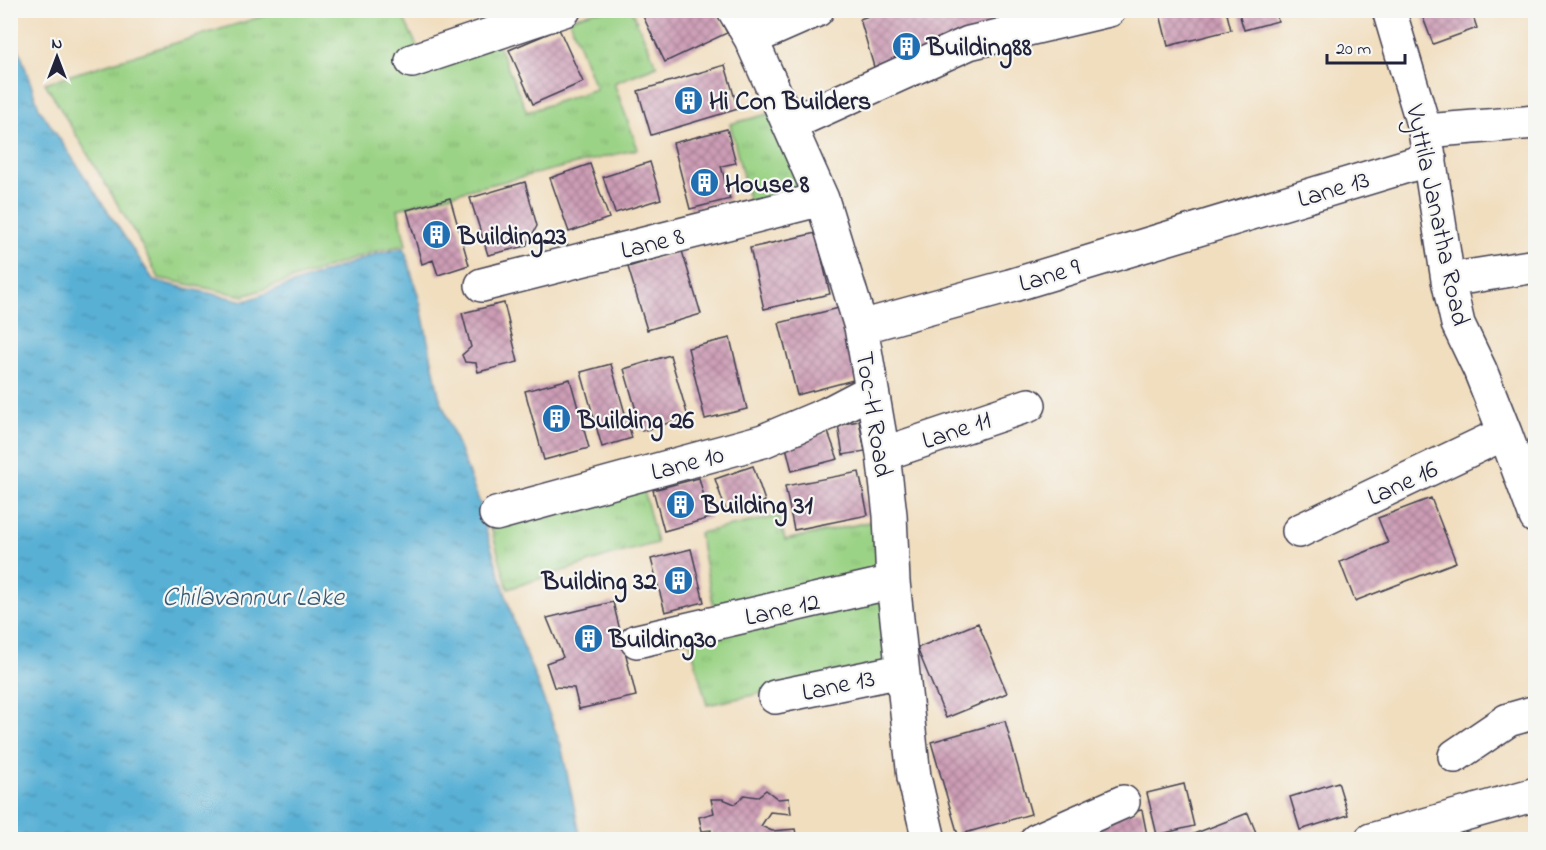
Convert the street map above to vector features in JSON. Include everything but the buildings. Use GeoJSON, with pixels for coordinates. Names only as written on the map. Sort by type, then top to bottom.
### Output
{"type":"FeatureCollection","features":[{"type":"Feature","properties":{"kind":"street"},"geometry":{"type":"LineString","coordinates":[[412,61],[564,10]]}},
{"type":"Feature","properties":{"kind":"street","name":"Toc-H Road"},"geometry":{"type":"LineString","coordinates":[[734,10],[751,39],[822,200],[861,327],[883,454],[890,515],[892,582],[914,777],[929,840]]}},
{"type":"Feature","properties":{"kind":"street"},"geometry":{"type":"LineString","coordinates":[[751,39],[817,10]]}},
{"type":"Feature","properties":{"kind":"street"},"geometry":{"type":"LineString","coordinates":[[790,124],[969,43],[1109,10]]}},
{"type":"Feature","properties":{"kind":"street","name":"Vyttila Janatha Road"},"geometry":{"type":"LineString","coordinates":[[1389,10],[1427,145],[1448,280],[1458,324],[1505,433],[1536,517]]}},
{"type":"Feature","properties":{"kind":"street"},"geometry":{"type":"LineString","coordinates":[[1427,145],[1536,122]]}},
{"type":"Feature","properties":{"kind":"street","name":"Lane 13"},"geometry":{"type":"LineString","coordinates":[[1237,217],[1427,145]]}},
{"type":"Feature","properties":{"kind":"street","name":"Lane 8"},"geometry":{"type":"LineString","coordinates":[[482,285],[822,200]]}},
{"type":"Feature","properties":{"kind":"street","name":"Lane 9"},"geometry":{"type":"LineString","coordinates":[[861,327],[1010,286],[1237,217]]}},
{"type":"Feature","properties":{"kind":"street"},"geometry":{"type":"LineString","coordinates":[[1448,280],[1536,266]]}},
{"type":"Feature","properties":{"kind":"street","name":"Lane 10"},"geometry":{"type":"LineString","coordinates":[[496,514],[763,441],[827,414],[871,391]]}},
{"type":"Feature","properties":{"kind":"street","name":"Lane 11"},"geometry":{"type":"LineString","coordinates":[[883,454],[1029,405]]}},
{"type":"Feature","properties":{"kind":"street","name":"Lane 16"},"geometry":{"type":"LineString","coordinates":[[1299,531],[1505,433]]}},
{"type":"Feature","properties":{"kind":"street","name":"Lane 12"},"geometry":{"type":"LineString","coordinates":[[637,642],[676,645],[892,582]]}},
{"type":"Feature","properties":{"kind":"street","name":"Lane 13"},"geometry":{"type":"LineString","coordinates":[[775,698],[901,671]]}},
{"type":"Feature","properties":{"kind":"street"},"geometry":{"type":"LineString","coordinates":[[1455,756],[1508,720],[1536,712]]}},
{"type":"Feature","properties":{"kind":"street"},"geometry":{"type":"LineString","coordinates":[[1371,840],[1536,794]]}},
{"type":"Feature","properties":{"kind":"street"},"geometry":{"type":"LineString","coordinates":[[1038,840],[1123,802]]}},
{"type":"Feature","properties":{"kind":"green space"},"geometry":{"type":"Polygon","coordinates":[[[283,10],[400,11],[419,50],[497,43],[527,112],[596,89],[569,19],[596,11],[632,11],[657,66],[614,83],[638,149],[398,209],[406,245],[376,251],[244,296],[159,278],[136,235],[45,83],[283,10]]]}},
{"type":"Feature","properties":{"kind":"green space"},"geometry":{"type":"Polygon","coordinates":[[[776,112],[801,193],[750,205],[730,124],[776,112]]]}},
{"type":"Feature","properties":{"kind":"green space"},"geometry":{"type":"Polygon","coordinates":[[[642,483],[657,543],[508,589],[490,524],[642,483]]]}},
{"type":"Feature","properties":{"kind":"green space"},"geometry":{"type":"Polygon","coordinates":[[[779,516],[785,540],[883,519],[883,575],[715,613],[699,533],[779,516]]]}},
{"type":"Feature","properties":{"kind":"green space"},"geometry":{"type":"Polygon","coordinates":[[[881,592],[888,666],[707,705],[689,638],[881,592]]]}},
{"type":"Feature","properties":{"kind":"water","name":"Chilavannur Lake"},"geometry":{"type":"Polygon","coordinates":[[[10,23],[39,108],[154,281],[245,301],[376,254],[404,248],[420,302],[439,395],[482,509],[484,524],[514,622],[561,745],[581,839],[11,839],[10,23]]]}},
{"type":"Feature","properties":{"kind":"place","name":"Building88"},"geometry":{"type":"Point","coordinates":[906,46]}},
{"type":"Feature","properties":{"kind":"place","name":"Hi Con Builders"},"geometry":{"type":"Point","coordinates":[688,100]}},
{"type":"Feature","properties":{"kind":"place","name":"House 8"},"geometry":{"type":"Point","coordinates":[704,183]}},
{"type":"Feature","properties":{"kind":"place","name":"Building23"},"geometry":{"type":"Point","coordinates":[437,235]}},
{"type":"Feature","properties":{"kind":"place","name":"Building 26"},"geometry":{"type":"Point","coordinates":[557,419]}},
{"type":"Feature","properties":{"kind":"place","name":"Building 31"},"geometry":{"type":"Point","coordinates":[681,504]}},
{"type":"Feature","properties":{"kind":"place","name":"Building 32"},"geometry":{"type":"Point","coordinates":[678,580]}},
{"type":"Feature","properties":{"kind":"place","name":"Building30"},"geometry":{"type":"Point","coordinates":[588,638]}}]}
